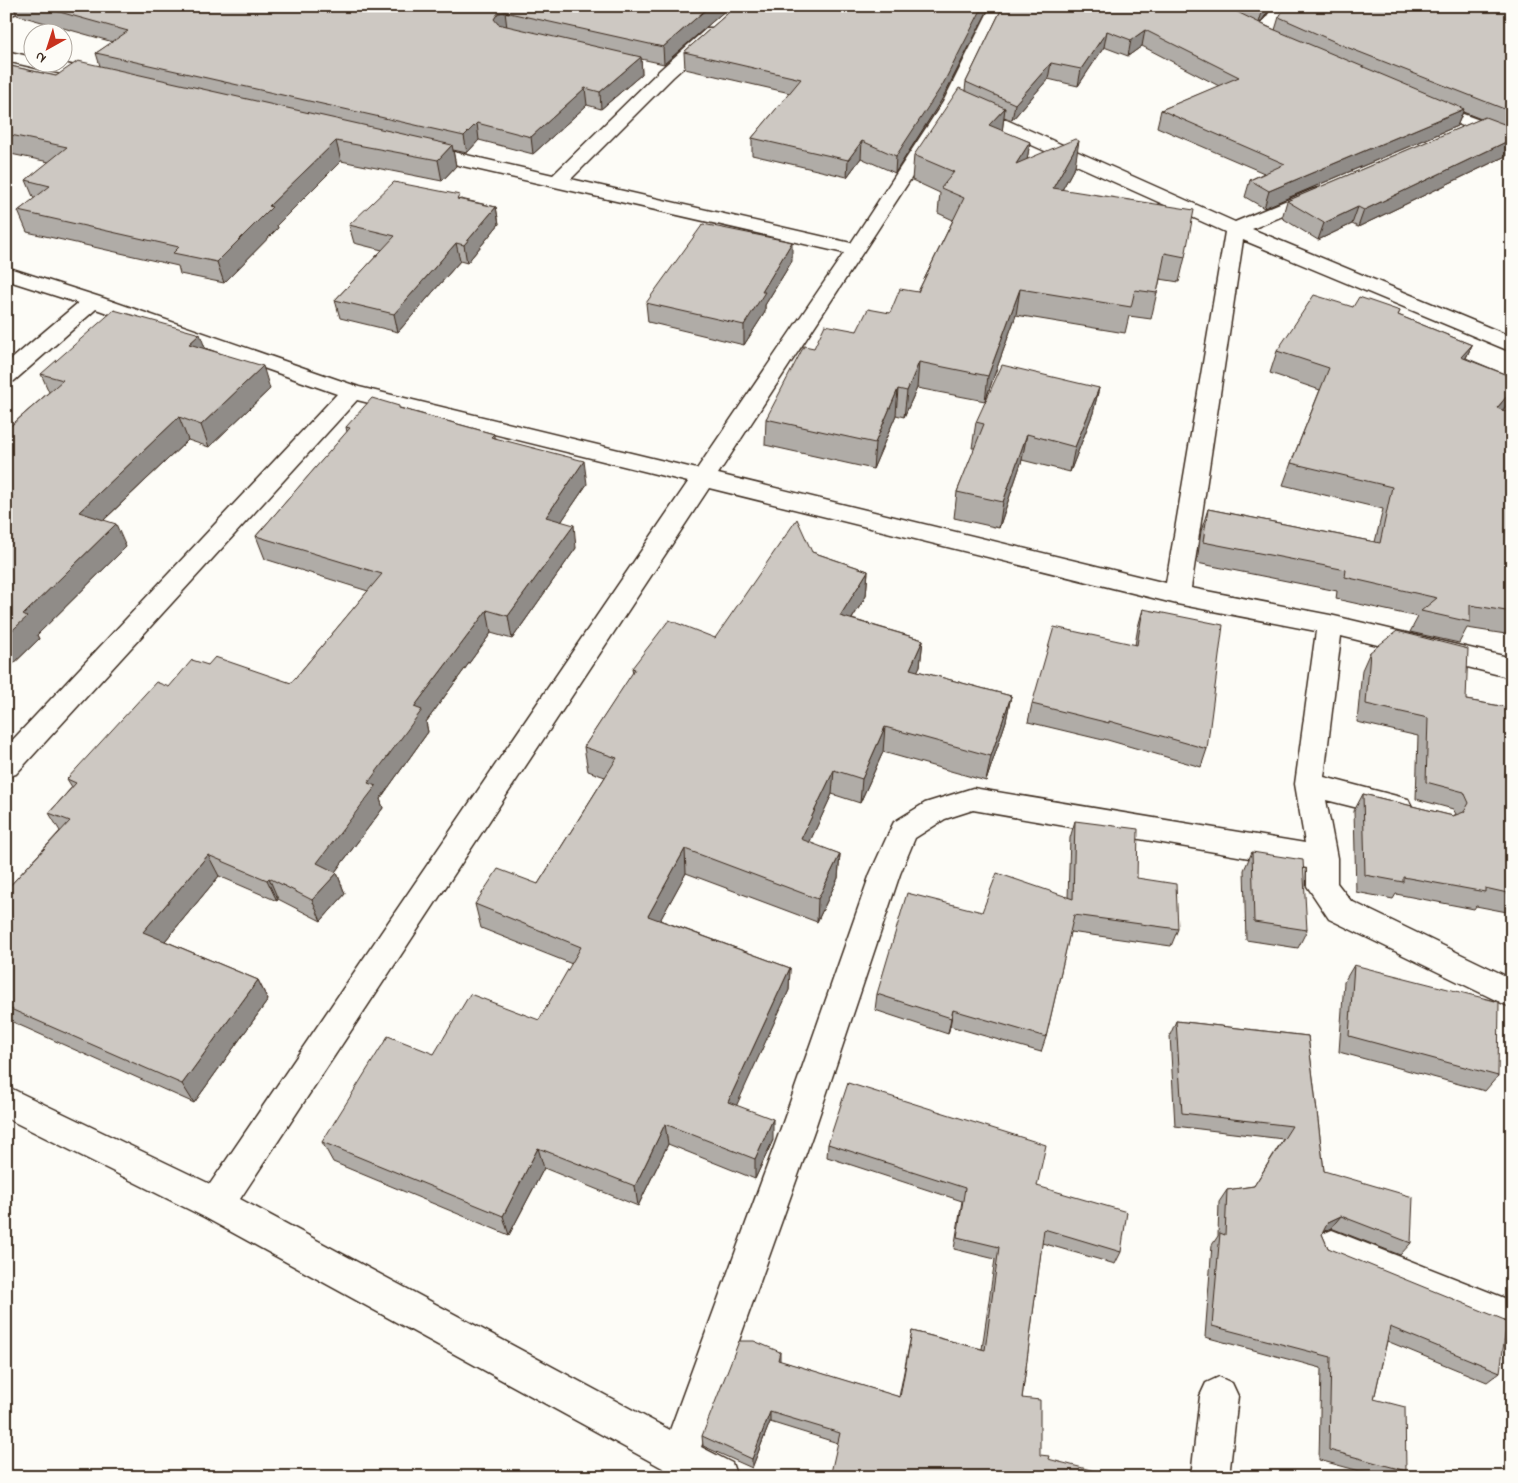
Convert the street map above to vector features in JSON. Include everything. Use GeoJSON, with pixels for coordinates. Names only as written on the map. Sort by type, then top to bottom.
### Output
{"type":"FeatureCollection","features":[{"type":"Feature","properties":{"kind":"street"},"geometry":{"type":"LineString","coordinates":[[6,12],[19,6]]}},
{"type":"Feature","properties":{"kind":"street"},"geometry":{"type":"LineString","coordinates":[[216,1205],[856,250],[952,102],[999,6]]}},
{"type":"Feature","properties":{"kind":"street"},"geometry":{"type":"LineString","coordinates":[[1262,36],[1282,6]]}},
{"type":"Feature","properties":{"kind":"street"},"geometry":{"type":"LineString","coordinates":[[557,182],[667,73],[725,21]]}},
{"type":"Feature","properties":{"kind":"street"},"geometry":{"type":"LineString","coordinates":[[1246,27],[1279,43]]}},
{"type":"Feature","properties":{"kind":"street"},"geometry":{"type":"LineString","coordinates":[[6,56],[22,60]]}},
{"type":"Feature","properties":{"kind":"street"},"geometry":{"type":"LineString","coordinates":[[648,68],[667,73]]}},
{"type":"Feature","properties":{"kind":"street"},"geometry":{"type":"LineString","coordinates":[[72,71],[121,82]]}},
{"type":"Feature","properties":{"kind":"street"},"geometry":{"type":"LineString","coordinates":[[1407,98],[1512,139]]}},
{"type":"Feature","properties":{"kind":"street"},"geometry":{"type":"LineString","coordinates":[[952,102],[1235,229],[1512,345]]}},
{"type":"Feature","properties":{"kind":"street"},"geometry":{"type":"LineString","coordinates":[[1451,137],[1478,126]]}},
{"type":"Feature","properties":{"kind":"street"},"geometry":{"type":"LineString","coordinates":[[402,146],[856,250]]}},
{"type":"Feature","properties":{"kind":"street"},"geometry":{"type":"LineString","coordinates":[[1235,229],[1334,187]]}},
{"type":"Feature","properties":{"kind":"street"},"geometry":{"type":"LineString","coordinates":[[1177,595],[1235,229]]}},
{"type":"Feature","properties":{"kind":"street"},"geometry":{"type":"LineString","coordinates":[[6,273],[93,301],[352,392],[1177,595],[1330,624],[1512,668]]}},
{"type":"Feature","properties":{"kind":"street"},"geometry":{"type":"LineString","coordinates":[[6,376],[93,301]]}},
{"type":"Feature","properties":{"kind":"street"},"geometry":{"type":"LineString","coordinates":[[6,766],[352,392]]}},
{"type":"Feature","properties":{"kind":"street"},"geometry":{"type":"LineString","coordinates":[[1330,624],[1309,784],[1322,858],[1322,886],[1340,910],[1512,994]]}},
{"type":"Feature","properties":{"kind":"street"},"geometry":{"type":"LineString","coordinates":[[1309,784],[1424,814]]}},
{"type":"Feature","properties":{"kind":"street"},"geometry":{"type":"LineString","coordinates":[[679,1456],[798,1128],[885,874],[904,830],[936,811],[973,799],[1322,858]]}},
{"type":"Feature","properties":{"kind":"street"},"geometry":{"type":"LineString","coordinates":[[6,1101],[216,1205],[718,1477]]}},
{"type":"Feature","properties":{"kind":"street"},"geometry":{"type":"LineString","coordinates":[[1332,1247],[1512,1319]]}},
{"type":"Feature","properties":{"kind":"street"},"geometry":{"type":"LineString","coordinates":[[1210,1477],[1219,1396]]}},
{"type":"Feature","properties":{"kind":"building"},"geometry":{"type":"Polygon","coordinates":[[[38,6],[351,6],[353,9],[365,9],[368,6],[710,6],[663,47],[505,12],[498,13],[494,19],[498,24],[641,57],[600,92],[585,88],[531,137],[477,123],[464,136],[96,53],[128,31],[38,6]]]}},
{"type":"Feature","properties":{"kind":"building"},"geometry":{"type":"Polygon","coordinates":[[[736,6],[776,6],[794,11],[801,9],[803,6],[983,6],[943,84],[896,156],[862,141],[848,160],[752,138],[801,79],[684,52],[736,6]]]}},
{"type":"Feature","properties":{"kind":"building"},"geometry":{"type":"Polygon","coordinates":[[[1003,6],[1225,6],[1268,27],[1464,109],[1269,191],[1250,180],[1285,164],[1161,110],[1239,77],[1145,30],[1131,40],[1107,31],[1081,69],[1051,63],[1015,104],[966,82],[1003,6]]]}},
{"type":"Feature","properties":{"kind":"building"},"geometry":{"type":"Polygon","coordinates":[[[1286,6],[1512,6],[1512,112],[1349,48],[1279,17],[1286,6]]]}},
{"type":"Feature","properties":{"kind":"building"},"geometry":{"type":"Polygon","coordinates":[[[78,61],[452,145],[438,160],[336,141],[269,206],[272,207],[217,262],[173,253],[179,247],[18,211],[50,186],[26,180],[67,147],[6,134],[6,65],[22,69],[22,72],[38,72],[56,76],[62,72],[72,72],[72,65],[78,61]]]}},
{"type":"Feature","properties":{"kind":"building"},"geometry":{"type":"Polygon","coordinates":[[[959,88],[1005,108],[989,125],[1030,142],[1016,164],[1075,139],[1079,141],[1053,188],[1194,210],[1185,257],[1165,253],[1157,293],[1135,290],[1131,307],[1020,289],[988,376],[919,362],[907,391],[898,389],[875,443],[766,419],[804,346],[814,348],[825,325],[857,331],[868,309],[890,313],[900,289],[918,292],[964,198],[941,188],[954,172],[914,155],[959,88]]]}},
{"type":"Feature","properties":{"kind":"building"},"geometry":{"type":"Polygon","coordinates":[[[1485,117],[1512,127],[1512,139],[1364,210],[1358,207],[1324,223],[1287,201],[1485,117]]]}},
{"type":"Feature","properties":{"kind":"building"},"geometry":{"type":"Polygon","coordinates":[[[394,182],[460,195],[457,199],[496,207],[464,245],[456,243],[394,314],[335,300],[395,236],[349,225],[394,182]]]}},
{"type":"Feature","properties":{"kind":"building"},"geometry":{"type":"Polygon","coordinates":[[[703,224],[792,242],[762,292],[765,292],[744,325],[646,303],[703,224]]]}},
{"type":"Feature","properties":{"kind":"building"},"geometry":{"type":"Polygon","coordinates":[[[1314,295],[1353,307],[1359,297],[1400,311],[1398,315],[1472,345],[1461,357],[1512,377],[1512,390],[1497,408],[1512,414],[1512,612],[1470,605],[1470,622],[1421,611],[1437,598],[1345,577],[1346,570],[1203,542],[1208,509],[1380,543],[1392,487],[1291,463],[1329,368],[1277,351],[1314,295]]]}},
{"type":"Feature","properties":{"kind":"building"},"geometry":{"type":"Polygon","coordinates":[[[114,310],[200,334],[189,344],[263,366],[201,425],[179,417],[79,512],[116,524],[23,615],[27,617],[6,636],[6,430],[63,380],[41,374],[114,310]]]}},
{"type":"Feature","properties":{"kind":"building"},"geometry":{"type":"Polygon","coordinates":[[[1002,365],[1099,388],[1075,447],[1027,434],[1003,502],[957,492],[984,424],[976,422],[1002,365]]]}},
{"type":"Feature","properties":{"kind":"building"},"geometry":{"type":"Polygon","coordinates":[[[372,398],[399,406],[399,408],[494,434],[491,437],[584,461],[546,517],[574,525],[508,616],[487,610],[414,707],[422,710],[368,783],[376,786],[317,863],[337,873],[312,900],[269,878],[267,880],[208,855],[143,932],[258,980],[182,1084],[6,1007],[6,890],[70,821],[49,813],[76,783],[67,779],[156,682],[169,687],[192,660],[208,665],[215,657],[291,683],[382,574],[256,536],[350,428],[346,427],[372,398]]]}},
{"type":"Feature","properties":{"kind":"building"},"geometry":{"type":"Polygon","coordinates":[[[797,519],[812,552],[868,571],[840,616],[923,640],[910,669],[1011,696],[991,756],[885,727],[862,779],[834,770],[801,839],[840,854],[818,899],[685,849],[648,916],[790,968],[728,1102],[773,1119],[755,1159],[665,1124],[635,1186],[538,1148],[503,1216],[322,1142],[388,1036],[434,1054],[470,994],[539,1020],[581,947],[475,904],[498,869],[538,884],[617,758],[584,747],[635,669],[632,668],[669,620],[715,638],[797,519]]]}},
{"type":"Feature","properties":{"kind":"building"},"geometry":{"type":"Polygon","coordinates":[[[1143,609],[1223,625],[1207,749],[1109,721],[1109,723],[1032,704],[1054,627],[1137,645],[1143,609]]]}},
{"type":"Feature","properties":{"kind":"building"},"geometry":{"type":"Polygon","coordinates":[[[1397,631],[1468,649],[1466,700],[1512,708],[1512,894],[1485,888],[1485,892],[1403,877],[1403,882],[1365,875],[1363,794],[1453,816],[1464,812],[1469,803],[1464,792],[1426,782],[1428,718],[1366,704],[1370,652],[1397,631]]]}},
{"type":"Feature","properties":{"kind":"building"},"geometry":{"type":"Polygon","coordinates":[[[1075,821],[1138,829],[1137,878],[1176,884],[1178,929],[1074,915],[1046,1037],[953,1010],[951,1018],[877,994],[907,893],[982,912],[997,873],[1073,899],[1075,821]]]}},
{"type":"Feature","properties":{"kind":"building"},"geometry":{"type":"Polygon","coordinates":[[[1252,852],[1303,860],[1307,930],[1254,922],[1252,852]]]}},
{"type":"Feature","properties":{"kind":"building"},"geometry":{"type":"Polygon","coordinates":[[[1354,965],[1499,1002],[1498,1076],[1349,1036],[1354,965]]]}},
{"type":"Feature","properties":{"kind":"building"},"geometry":{"type":"Polygon","coordinates":[[[1176,1021],[1308,1036],[1324,1171],[1413,1197],[1411,1243],[1341,1216],[1328,1222],[1322,1234],[1328,1248],[1507,1321],[1500,1372],[1390,1327],[1374,1399],[1405,1407],[1406,1471],[1329,1450],[1331,1357],[1212,1326],[1220,1233],[1225,1235],[1227,1190],[1254,1186],[1292,1126],[1182,1113],[1176,1021]]]}},
{"type":"Feature","properties":{"kind":"building"},"geometry":{"type":"Polygon","coordinates":[[[848,1083],[1046,1145],[1037,1186],[1127,1212],[1121,1252],[1044,1229],[1022,1398],[1040,1400],[1040,1455],[1049,1456],[1048,1459],[1118,1477],[830,1477],[840,1433],[770,1412],[752,1459],[702,1436],[739,1341],[754,1341],[780,1352],[778,1360],[900,1397],[912,1331],[985,1350],[999,1247],[957,1237],[965,1188],[828,1144],[848,1083]]]}}]}
